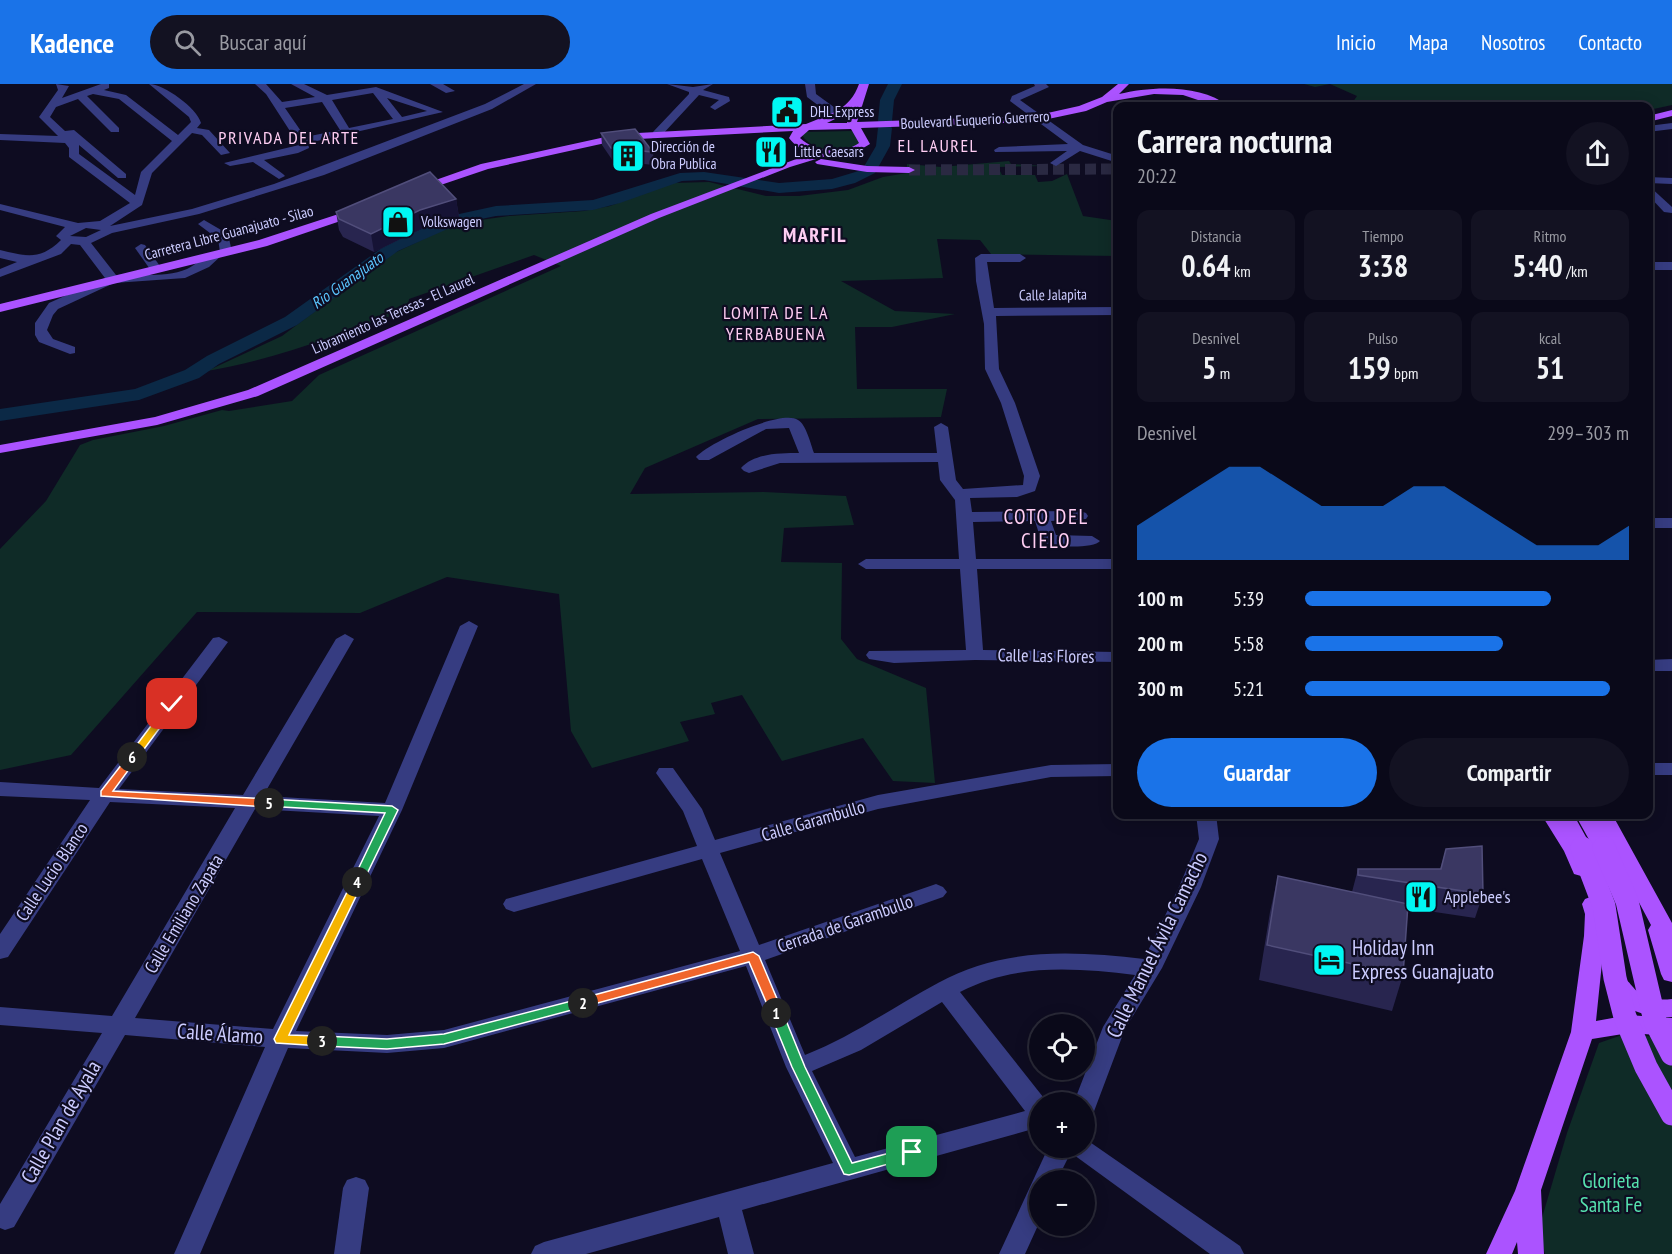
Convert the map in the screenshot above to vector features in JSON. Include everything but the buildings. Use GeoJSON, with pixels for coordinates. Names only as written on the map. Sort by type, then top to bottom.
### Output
{"type":"FeatureCollection","features":[{"type":"Feature","properties":{"kind":"main road"},"geometry":{"type":"LineString","coordinates":[[786,165],[822,154],[847,152],[865,144],[853,120],[864,84]]}},
{"type":"Feature","properties":{"kind":"main road","name":"Boulevard Euquerio Guerrero"},"geometry":{"type":"LineString","coordinates":[[853,120],[882,125],[1039,119],[1069,114],[1112,94],[1124,84]]}},
{"type":"Feature","properties":{"kind":"main road"},"geometry":{"type":"LineString","coordinates":[[1112,94],[1142,86],[1176,87]]}},
{"type":"Feature","properties":{"kind":"main road"},"geometry":{"type":"LineString","coordinates":[[1039,119],[1081,113],[1124,96],[1153,91],[1197,95],[1214,102]]}},
{"type":"Feature","properties":{"kind":"main road"},"geometry":{"type":"LineString","coordinates":[[834,163],[822,154],[800,145],[794,138],[798,132],[838,115],[857,101]]}},
{"type":"Feature","properties":{"kind":"main road"},"geometry":{"type":"LineString","coordinates":[[1653,118],[1672,112]]}},
{"type":"Feature","properties":{"kind":"main road"},"geometry":{"type":"LineString","coordinates":[[404,195],[464,172],[514,158],[592,141],[657,134],[736,131],[827,120]]}},
{"type":"Feature","properties":{"kind":"main road"},"geometry":{"type":"LineString","coordinates":[[754,129],[806,128],[853,120]]}},
{"type":"Feature","properties":{"kind":"main road"},"geometry":{"type":"LineString","coordinates":[[736,131],[774,139]]}},
{"type":"Feature","properties":{"kind":"main road"},"geometry":{"type":"LineString","coordinates":[[786,147],[793,156],[786,165]]}},
{"type":"Feature","properties":{"kind":"main road"},"geometry":{"type":"LineString","coordinates":[[786,165],[834,163],[857,168],[909,170]]}},
{"type":"Feature","properties":{"kind":"main road","name":"Libramiento las Teresas - El Laurel"},"geometry":{"type":"LineString","coordinates":[[0,449],[157,421],[253,393],[712,193],[786,165]]}},
{"type":"Feature","properties":{"kind":"main road","name":"Carretera Libre Guanajuato - Silao"},"geometry":{"type":"LineString","coordinates":[[0,308],[289,236],[372,206]]}},
{"type":"Feature","properties":{"kind":"main road"},"geometry":{"type":"LineString","coordinates":[[1499,1254],[1528,1191],[1583,1032],[1596,914],[1574,851],[1554,819]]}},
{"type":"Feature","properties":{"kind":"main road"},"geometry":{"type":"LineString","coordinates":[[1566,819],[1586,857],[1602,899],[1615,982],[1624,1015],[1638,1049],[1672,1114]]}},
{"type":"Feature","properties":{"kind":"main road"},"geometry":{"type":"LineString","coordinates":[[1588,819],[1610,858],[1627,901],[1647,995],[1655,1021],[1672,1054]]}},
{"type":"Feature","properties":{"kind":"main road"},"geometry":{"type":"LineString","coordinates":[[1605,819],[1626,852],[1654,914],[1672,974]]}},
{"type":"Feature","properties":{"kind":"main road"},"geometry":{"type":"LineString","coordinates":[[1588,888],[1602,911],[1610,956],[1620,987],[1637,1003],[1647,1007],[1672,1008]]}},
{"type":"Feature","properties":{"kind":"main road"},"geometry":{"type":"LineString","coordinates":[[1654,914],[1672,941]]}},
{"type":"Feature","properties":{"kind":"main road"},"geometry":{"type":"LineString","coordinates":[[1583,1032],[1629,1024],[1672,1027]]}},
{"type":"Feature","properties":{"kind":"main road"},"geometry":{"type":"LineString","coordinates":[[1528,1191],[1531,1254]]}},
{"type":"Feature","properties":{"kind":"street"},"geometry":{"type":"LineString","coordinates":[[61,84],[64,86],[63,90],[44,117],[73,142],[75,147],[73,155],[139,197]]}},
{"type":"Feature","properties":{"kind":"street"},"geometry":{"type":"LineString","coordinates":[[53,105],[109,84]]}},
{"type":"Feature","properties":{"kind":"street"},"geometry":{"type":"LineString","coordinates":[[77,226],[63,233],[62,236],[68,240],[83,241],[100,237],[105,228],[139,197],[147,172],[191,130],[195,123],[194,116],[154,84]]}},
{"type":"Feature","properties":{"kind":"street"},"geometry":{"type":"LineString","coordinates":[[191,130],[205,132],[228,158],[254,158],[302,149],[303,141],[270,92],[261,84]]}},
{"type":"Feature","properties":{"kind":"street"},"geometry":{"type":"LineString","coordinates":[[296,84],[325,98],[346,130]]}},
{"type":"Feature","properties":{"kind":"street"},"geometry":{"type":"LineString","coordinates":[[303,141],[438,111],[359,84]]}},
{"type":"Feature","properties":{"kind":"street"},"geometry":{"type":"LineString","coordinates":[[435,84],[450,91]]}},
{"type":"Feature","properties":{"kind":"street"},"geometry":{"type":"LineString","coordinates":[[0,207],[77,226],[105,228],[213,207],[312,177],[507,99],[531,84]]}},
{"type":"Feature","properties":{"kind":"street"},"geometry":{"type":"LineString","coordinates":[[672,84],[725,99],[726,101],[715,107]]}},
{"type":"Feature","properties":{"kind":"street"},"geometry":{"type":"LineString","coordinates":[[694,90],[708,84]]}},
{"type":"Feature","properties":{"kind":"street"},"geometry":{"type":"LineString","coordinates":[[810,84],[811,95],[838,115]]}},
{"type":"Feature","properties":{"kind":"street"},"geometry":{"type":"LineString","coordinates":[[1039,84],[1044,87],[1027,91],[1015,101],[1079,147],[1113,158]]}},
{"type":"Feature","properties":{"kind":"street"},"geometry":{"type":"LineString","coordinates":[[279,106],[376,90]]}},
{"type":"Feature","properties":{"kind":"street"},"geometry":{"type":"LineString","coordinates":[[376,90],[399,120]]}},
{"type":"Feature","properties":{"kind":"street"},"geometry":{"type":"LineString","coordinates":[[657,134],[694,95],[694,90]]}},
{"type":"Feature","properties":{"kind":"street"},"geometry":{"type":"LineString","coordinates":[[95,91],[122,97],[178,141]]}},
{"type":"Feature","properties":{"kind":"street"},"geometry":{"type":"LineString","coordinates":[[81,96],[116,130]]}},
{"type":"Feature","properties":{"kind":"street"},"geometry":{"type":"LineString","coordinates":[[1653,128],[1672,126]]}},
{"type":"Feature","properties":{"kind":"street"},"geometry":{"type":"LineString","coordinates":[[0,137],[73,142]]}},
{"type":"Feature","properties":{"kind":"street"},"geometry":{"type":"LineString","coordinates":[[999,150],[1053,150],[1079,147]]}},
{"type":"Feature","properties":{"kind":"street"},"geometry":{"type":"LineString","coordinates":[[1056,163],[1079,147]]}},
{"type":"Feature","properties":{"kind":"street"},"geometry":{"type":"LineString","coordinates":[[1037,159],[1053,150]]}},
{"type":"Feature","properties":{"kind":"street"},"geometry":{"type":"LineString","coordinates":[[254,158],[279,177]]}},
{"type":"Feature","properties":{"kind":"street"},"geometry":{"type":"LineString","coordinates":[[1653,180],[1672,181]]}},
{"type":"Feature","properties":{"kind":"street"},"geometry":{"type":"LineString","coordinates":[[1653,194],[1668,210]]}},
{"type":"Feature","properties":{"kind":"street"},"geometry":{"type":"LineString","coordinates":[[70,350],[48,344],[40,337],[39,329],[45,312],[54,304],[102,286],[112,279],[158,279],[197,271],[221,254],[224,237],[204,224]]}},
{"type":"Feature","properties":{"kind":"street"},"geometry":{"type":"LineString","coordinates":[[0,273],[57,251],[68,240]]}},
{"type":"Feature","properties":{"kind":"street"},"geometry":{"type":"LineString","coordinates":[[83,241],[112,279]]}},
{"type":"Feature","properties":{"kind":"street"},"geometry":{"type":"LineString","coordinates":[[141,248],[156,269]]}},
{"type":"Feature","properties":{"kind":"street"},"geometry":{"type":"LineString","coordinates":[[0,254],[29,261]]}},
{"type":"Feature","properties":{"kind":"street"},"geometry":{"type":"LineString","coordinates":[[961,497],[1017,492],[1030,488],[1032,476],[1008,404],[993,369],[990,312],[982,281],[981,258],[1020,258]]}},
{"type":"Feature","properties":{"kind":"street"},"geometry":{"type":"LineString","coordinates":[[1653,266],[1672,266]]}},
{"type":"Feature","properties":{"kind":"street","name":"Calle Jalapita"},"geometry":{"type":"LineString","coordinates":[[990,312],[1113,311]]}},
{"type":"Feature","properties":{"kind":"street"},"geometry":{"type":"LineString","coordinates":[[704,456],[763,425],[794,423],[809,459]]}},
{"type":"Feature","properties":{"kind":"street"},"geometry":{"type":"LineString","coordinates":[[941,427],[948,480],[961,497],[975,655]]}},
{"type":"Feature","properties":{"kind":"street"},"geometry":{"type":"LineString","coordinates":[[748,468],[765,460],[945,457]]}},
{"type":"Feature","properties":{"kind":"street"},"geometry":{"type":"LineString","coordinates":[[964,518],[1080,516]]}},
{"type":"Feature","properties":{"kind":"street"},"geometry":{"type":"LineString","coordinates":[[1042,517],[1049,540],[1092,541]]}},
{"type":"Feature","properties":{"kind":"street"},"geometry":{"type":"LineString","coordinates":[[1653,523],[1672,523]]}},
{"type":"Feature","properties":{"kind":"street"},"geometry":{"type":"LineString","coordinates":[[866,564],[1113,564]]}},
{"type":"Feature","properties":{"kind":"street"},"geometry":{"type":"LineString","coordinates":[[187,1254],[280,1039],[392,810],[469,626]]}},
{"type":"Feature","properties":{"kind":"street","name":"Calle Emiliano Zapata"},"geometry":{"type":"LineString","coordinates":[[117,1026],[345,639]]}},
{"type":"Feature","properties":{"kind":"street","name":"Calle Lucio Blanco"},"geometry":{"type":"LineString","coordinates":[[0,951],[105,794],[219,642]]}},
{"type":"Feature","properties":{"kind":"street","name":"Calle Las Flores"},"geometry":{"type":"LineString","coordinates":[[875,655],[912,658],[975,655],[1113,657]]}},
{"type":"Feature","properties":{"kind":"street"},"geometry":{"type":"LineString","coordinates":[[1653,666],[1672,665]]}},
{"type":"Feature","properties":{"kind":"street"},"geometry":{"type":"LineString","coordinates":[[1653,769],[1672,769]]}},
{"type":"Feature","properties":{"kind":"street","name":"Calle Garambullo"},"geometry":{"type":"LineString","coordinates":[[514,904],[878,802],[1052,771],[1113,770]]}},
{"type":"Feature","properties":{"kind":"street"},"geometry":{"type":"LineString","coordinates":[[666,773],[692,809],[798,1067],[849,1170]]}},
{"type":"Feature","properties":{"kind":"street"},"geometry":{"type":"LineString","coordinates":[[0,789],[392,810]]}},
{"type":"Feature","properties":{"kind":"street","name":"Calle Manuel Ávila Camacho"},"geometry":{"type":"LineString","coordinates":[[1090,1092],[1114,1027],[1151,968],[1209,839],[1207,819]]}},
{"type":"Feature","properties":{"kind":"street","name":"Cerrada de Garambullo"},"geometry":{"type":"LineString","coordinates":[[753,956],[936,892]]}},
{"type":"Feature","properties":{"kind":"street","name":"Calle Álamo"},"geometry":{"type":"LineString","coordinates":[[0,1016],[280,1039],[387,1044],[444,1039],[753,956]]}},
{"type":"Feature","properties":{"kind":"street"},"geometry":{"type":"LineString","coordinates":[[798,1067],[854,1044],[945,989],[1021,963],[1093,961],[1151,968]]}},
{"type":"Feature","properties":{"kind":"street"},"geometry":{"type":"LineString","coordinates":[[945,989],[1029,1098]]}},
{"type":"Feature","properties":{"kind":"street","name":"Calle Plan de Ayala"},"geometry":{"type":"LineString","coordinates":[[5,1219],[117,1026]]}},
{"type":"Feature","properties":{"kind":"street"},"geometry":{"type":"LineString","coordinates":[[544,1254],[578,1250],[728,1204],[1029,1120]]}},
{"type":"Feature","properties":{"kind":"street"},"geometry":{"type":"LineString","coordinates":[[1095,1157],[1231,1254]]}},
{"type":"Feature","properties":{"kind":"street"},"geometry":{"type":"LineString","coordinates":[[347,1254],[356,1188]]}},
{"type":"Feature","properties":{"kind":"street"},"geometry":{"type":"LineString","coordinates":[[728,1204],[741,1254]]}},
{"type":"Feature","properties":{"kind":"street"},"geometry":{"type":"LineString","coordinates":[[1012,1254],[1029,1216]]}},
{"type":"Feature","properties":{"kind":"green space"},"geometry":{"type":"Polygon","coordinates":[[[1304,84],[1330,84],[1315,87],[1304,84]]]}},
{"type":"Feature","properties":{"kind":"green space"},"geometry":{"type":"Polygon","coordinates":[[[1330,84],[1672,84],[1672,105],[1653,109],[1653,102],[1353,102],[1357,96],[1330,84]]]}},
{"type":"Feature","properties":{"kind":"green space"},"geometry":{"type":"Polygon","coordinates":[[[852,131],[861,143],[847,150],[838,151],[821,149],[807,141],[802,135],[803,132],[852,131]]]}},
{"type":"Feature","properties":{"kind":"green space"},"geometry":{"type":"Polygon","coordinates":[[[1009,161],[1011,164],[1045,166],[998,167],[1002,175],[1035,175],[1038,182],[1052,181],[1067,174],[1083,216],[1113,220],[1113,256],[991,254],[980,240],[937,239],[943,278],[841,281],[895,311],[955,314],[892,327],[855,327],[857,389],[947,389],[941,417],[758,419],[645,468],[630,494],[764,492],[846,496],[854,525],[784,528],[781,562],[842,563],[841,639],[857,659],[926,688],[935,783],[893,781],[863,738],[782,761],[742,695],[711,703],[715,714],[680,722],[689,741],[592,768],[571,731],[559,594],[447,577],[360,613],[197,612],[71,755],[0,770],[0,549],[46,501],[80,445],[222,410],[229,411],[292,401],[319,375],[561,266],[534,255],[409,299],[407,310],[333,337],[258,360],[207,371],[282,336],[392,254],[443,230],[473,221],[584,211],[610,206],[672,183],[709,182],[766,196],[799,196],[848,190],[883,177],[907,173],[907,164],[941,167],[1009,161]]]}},
{"type":"Feature","properties":{"kind":"green space","name":"Glorieta Santa Fe"},"geometry":{"type":"Polygon","coordinates":[[[1622,1035],[1668,1037],[1672,1040],[1672,1254],[1545,1254],[1539,1228],[1567,1133],[1599,1043],[1622,1035]]]}},
{"type":"Feature","properties":{"kind":"waterway"},"geometry":{"type":"LineString","coordinates":[[885,121],[887,100],[895,84]]}},
{"type":"Feature","properties":{"kind":"waterway","name":"Rio Guanajuato"},"geometry":{"type":"LineString","coordinates":[[0,415],[139,394],[192,374],[213,360],[291,321],[392,248],[456,219],[496,211],[593,205],[615,200],[680,177],[704,176],[779,188],[832,184],[855,179],[868,173],[883,146],[885,128]]}},
{"type":"Feature","properties":{"kind":"tunnel"},"geometry":{"type":"LineString","coordinates":[[909,170],[1113,169]]}},
{"type":"Feature","properties":{"kind":"place","name":"DHL Express"},"geometry":{"type":"Point","coordinates":[787,112]}},
{"type":"Feature","properties":{"kind":"place","name":"Little Caesars"},"geometry":{"type":"Point","coordinates":[771,152]}},
{"type":"Feature","properties":{"kind":"place","name":"Dirección de Obra Publica"},"geometry":{"type":"Point","coordinates":[628,156]}},
{"type":"Feature","properties":{"kind":"place","name":"Volkswagen"},"geometry":{"type":"Point","coordinates":[398,222]}},
{"type":"Feature","properties":{"kind":"place","name":"Applebee's"},"geometry":{"type":"Point","coordinates":[1421,897]}},
{"type":"Feature","properties":{"kind":"place","name":"Holiday Inn Express Guanajuato"},"geometry":{"type":"Point","coordinates":[1329,960]}},
{"type":"Feature","properties":{"kind":"district","name":"PRIVADA DEL ARTE"},"geometry":{"type":"Point","coordinates":[289,138]}},
{"type":"Feature","properties":{"kind":"district","name":"EL LAUREL"},"geometry":{"type":"Point","coordinates":[938,146]}},
{"type":"Feature","properties":{"kind":"district","name":"MARFIL"},"geometry":{"type":"Point","coordinates":[815,235]}},
{"type":"Feature","properties":{"kind":"district","name":"LOMITA DE LA YERBABUENA"},"geometry":{"type":"Point","coordinates":[776,323]}},
{"type":"Feature","properties":{"kind":"district","name":"COTO DEL CIELO"},"geometry":{"type":"Point","coordinates":[1046,529]}},
{"type":"Feature","properties":{"kind":"route"},"geometry":{"type":"LineString","coordinates":[[172,704],[105,794],[392,810],[280,1039],[387,1044],[444,1039],[753,956],[798,1067],[849,1170],[912,1152]]}}]}
